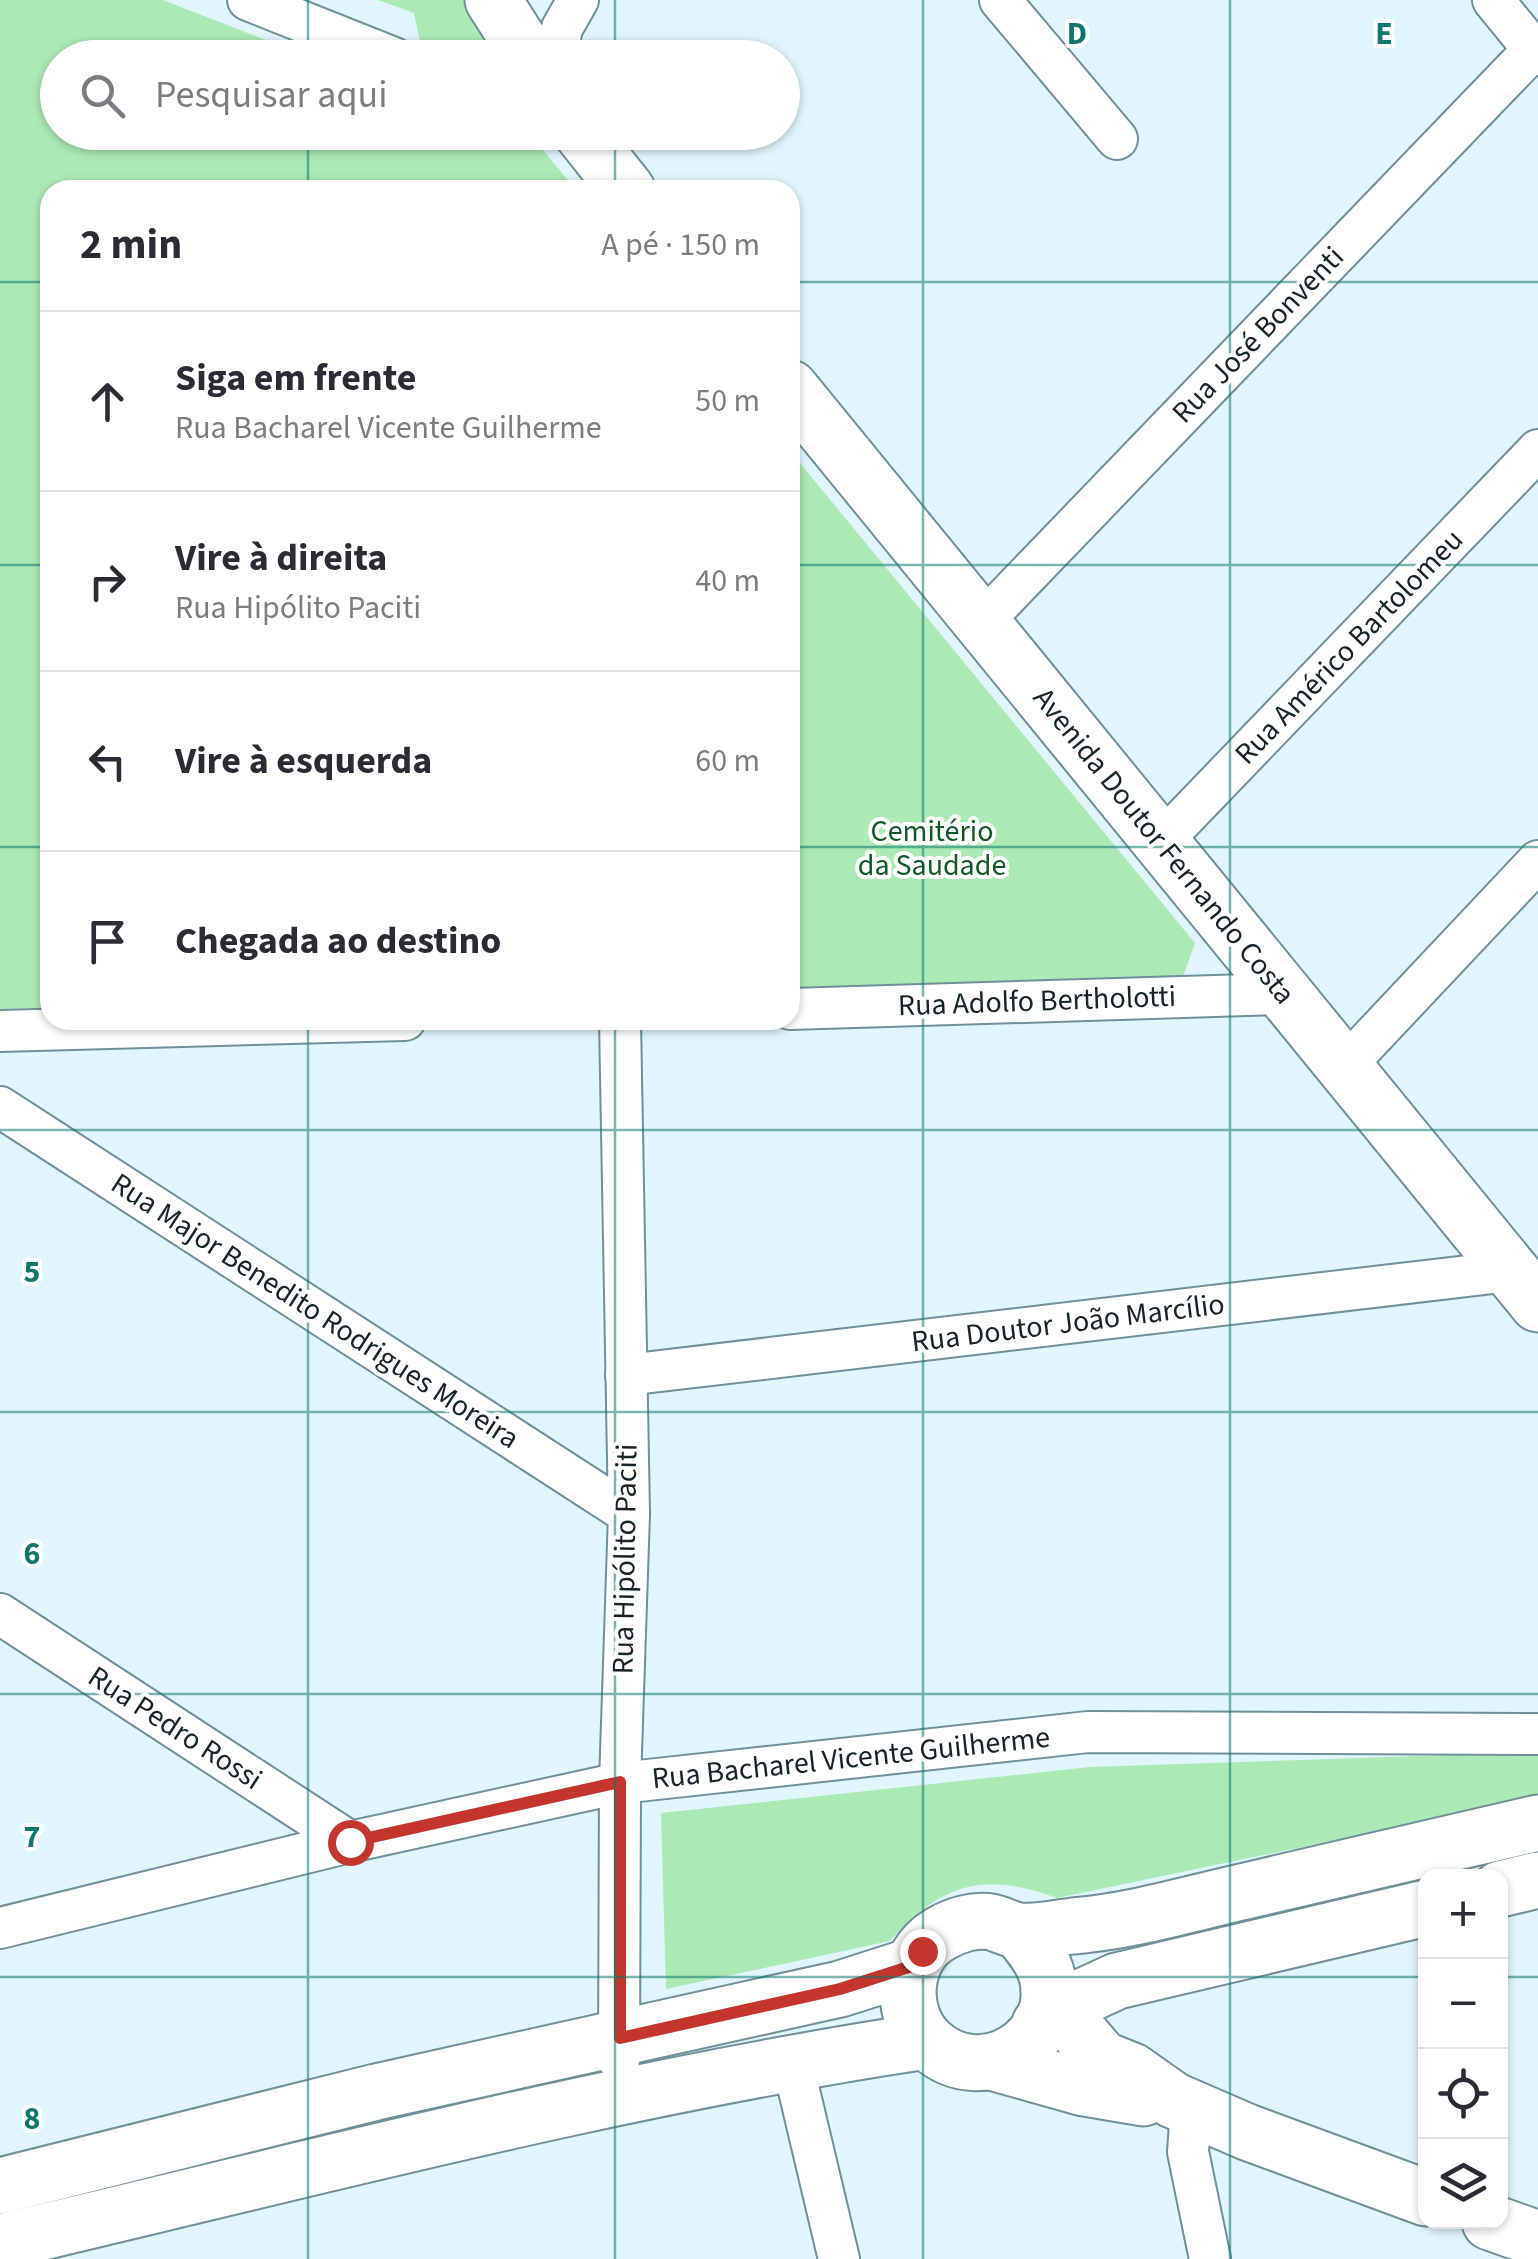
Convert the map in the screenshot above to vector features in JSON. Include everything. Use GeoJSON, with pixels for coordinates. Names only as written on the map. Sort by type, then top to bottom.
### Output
{"type":"FeatureCollection","features":[{"type":"Feature","properties":{"kind":"main road"},"geometry":{"type":"LineString","coordinates":[[492,0],[518,40]]}},
{"type":"Feature","properties":{"kind":"main road"},"geometry":{"type":"LineString","coordinates":[[595,150],[619,180]]}},
{"type":"Feature","properties":{"kind":"main road","name":"Avenida Doutor Fernando Costa"},"geometry":{"type":"LineString","coordinates":[[800,400],[1283,994],[1529,1289]]}},
{"type":"Feature","properties":{"kind":"main road"},"geometry":{"type":"LineString","coordinates":[[13,2183],[376,2092],[840,1989],[912,1966],[936,1936],[973,1922],[991,1922],[1019,1931],[1106,1923],[1538,1823]]}},
{"type":"Feature","properties":{"kind":"main road"},"geometry":{"type":"LineString","coordinates":[[1508,1887],[1538,1880]]}},
{"type":"Feature","properties":{"kind":"main road"},"geometry":{"type":"LineString","coordinates":[[995,2063],[1064,2009],[1118,1981],[1418,1910]]}},
{"type":"Feature","properties":{"kind":"main road"},"geometry":{"type":"LineString","coordinates":[[1019,1931],[1047,1973],[1064,2009],[1102,2060],[1132,2071],[1182,2105]]}},
{"type":"Feature","properties":{"kind":"main road"},"geometry":{"type":"LineString","coordinates":[[912,1966],[909,2007],[914,2024],[926,2041],[946,2057],[970,2064],[995,2063],[1084,2088],[1182,2105],[1418,2195]]}},
{"type":"Feature","properties":{"kind":"main road"},"geometry":{"type":"LineString","coordinates":[[26,2245],[384,2148],[792,2061],[926,2041]]}},
{"type":"Feature","properties":{"kind":"main road"},"geometry":{"type":"LineString","coordinates":[[1508,2228],[1538,2239]]}},
{"type":"Feature","properties":{"kind":"street"},"geometry":{"type":"LineString","coordinates":[[248,0],[349,40]]}},
{"type":"Feature","properties":{"kind":"street"},"geometry":{"type":"LineString","coordinates":[[560,40],[578,0]]}},
{"type":"Feature","properties":{"kind":"street"},"geometry":{"type":"LineString","coordinates":[[1000,0],[1117,139]]}},
{"type":"Feature","properties":{"kind":"street"},"geometry":{"type":"LineString","coordinates":[[1493,0],[1535,52]]}},
{"type":"Feature","properties":{"kind":"street","name":"Rua José Bonventi"},"geometry":{"type":"LineString","coordinates":[[983,621],[1535,52]]}},
{"type":"Feature","properties":{"kind":"street","name":"Rua Américo Bartolomeu"},"geometry":{"type":"LineString","coordinates":[[1160,843],[1538,450]]}},
{"type":"Feature","properties":{"kind":"street"},"geometry":{"type":"LineString","coordinates":[[1344,1067],[1538,861]]}},
{"type":"Feature","properties":{"kind":"street","name":"Rua Adolfo Bertholotti"},"geometry":{"type":"LineString","coordinates":[[800,1009],[1283,994]]}},
{"type":"Feature","properties":{"kind":"street"},"geometry":{"type":"LineString","coordinates":[[0,1031],[40,1030]]}},
{"type":"Feature","properties":{"kind":"street","name":"Rua Hipólito Paciti"},"geometry":{"type":"LineString","coordinates":[[618,2097],[620,1782],[629,1514],[620,1030]]}},
{"type":"Feature","properties":{"kind":"street","name":"Rua Major Benedito Rodrigues Moreira"},"geometry":{"type":"LineString","coordinates":[[0,1107],[629,1514]]}},
{"type":"Feature","properties":{"kind":"street","name":"Rua Doutor João Marcílio"},"geometry":{"type":"LineString","coordinates":[[626,1375],[1529,1289]]}},
{"type":"Feature","properties":{"kind":"street","name":"Rua Pedro Rossi"},"geometry":{"type":"LineString","coordinates":[[0,1614],[350,1842]]}},
{"type":"Feature","properties":{"kind":"street","name":"Rua Bacharel Vicente Guilherme"},"geometry":{"type":"LineString","coordinates":[[0,1928],[350,1842],[620,1782],[1088,1732],[1538,1734]]}},
{"type":"Feature","properties":{"kind":"street"},"geometry":{"type":"LineString","coordinates":[[792,2061],[840,2259]]}},
{"type":"Feature","properties":{"kind":"street"},"geometry":{"type":"LineString","coordinates":[[1182,2105],[1210,2259]]}},
{"type":"Feature","properties":{"kind":"street"},"geometry":{"type":"LineString","coordinates":[[13,2183],[26,2245]]}},
{"type":"Feature","properties":{"kind":"green space"},"geometry":{"type":"Polygon","coordinates":[[[0,0],[163,0],[265,40],[40,40],[40,150],[543,150],[568,180],[40,180],[40,1008],[0,1009],[0,0]]]}},
{"type":"Feature","properties":{"kind":"green space"},"geometry":{"type":"Polygon","coordinates":[[[378,0],[472,0],[497,40],[420,40],[414,13],[378,0]]]}},
{"type":"Feature","properties":{"kind":"green space","name":"Cemitério da Saudade"},"geometry":{"type":"Polygon","coordinates":[[[800,463],[1195,943],[1180,985],[800,993],[800,463]]]}},
{"type":"Feature","properties":{"kind":"green space"},"geometry":{"type":"Polygon","coordinates":[[[1538,1752],[1538,1798],[1057,1898],[1007,1885],[966,1888],[928,1906],[890,1941],[666,1989],[661,1813],[1090,1767],[1538,1752]]]}},
{"type":"Feature","properties":{"kind":"route"},"geometry":{"type":"LineString","coordinates":[[350,1842],[620,1782],[620,2038],[840,1989],[912,1966],[922,1951]]}}]}
